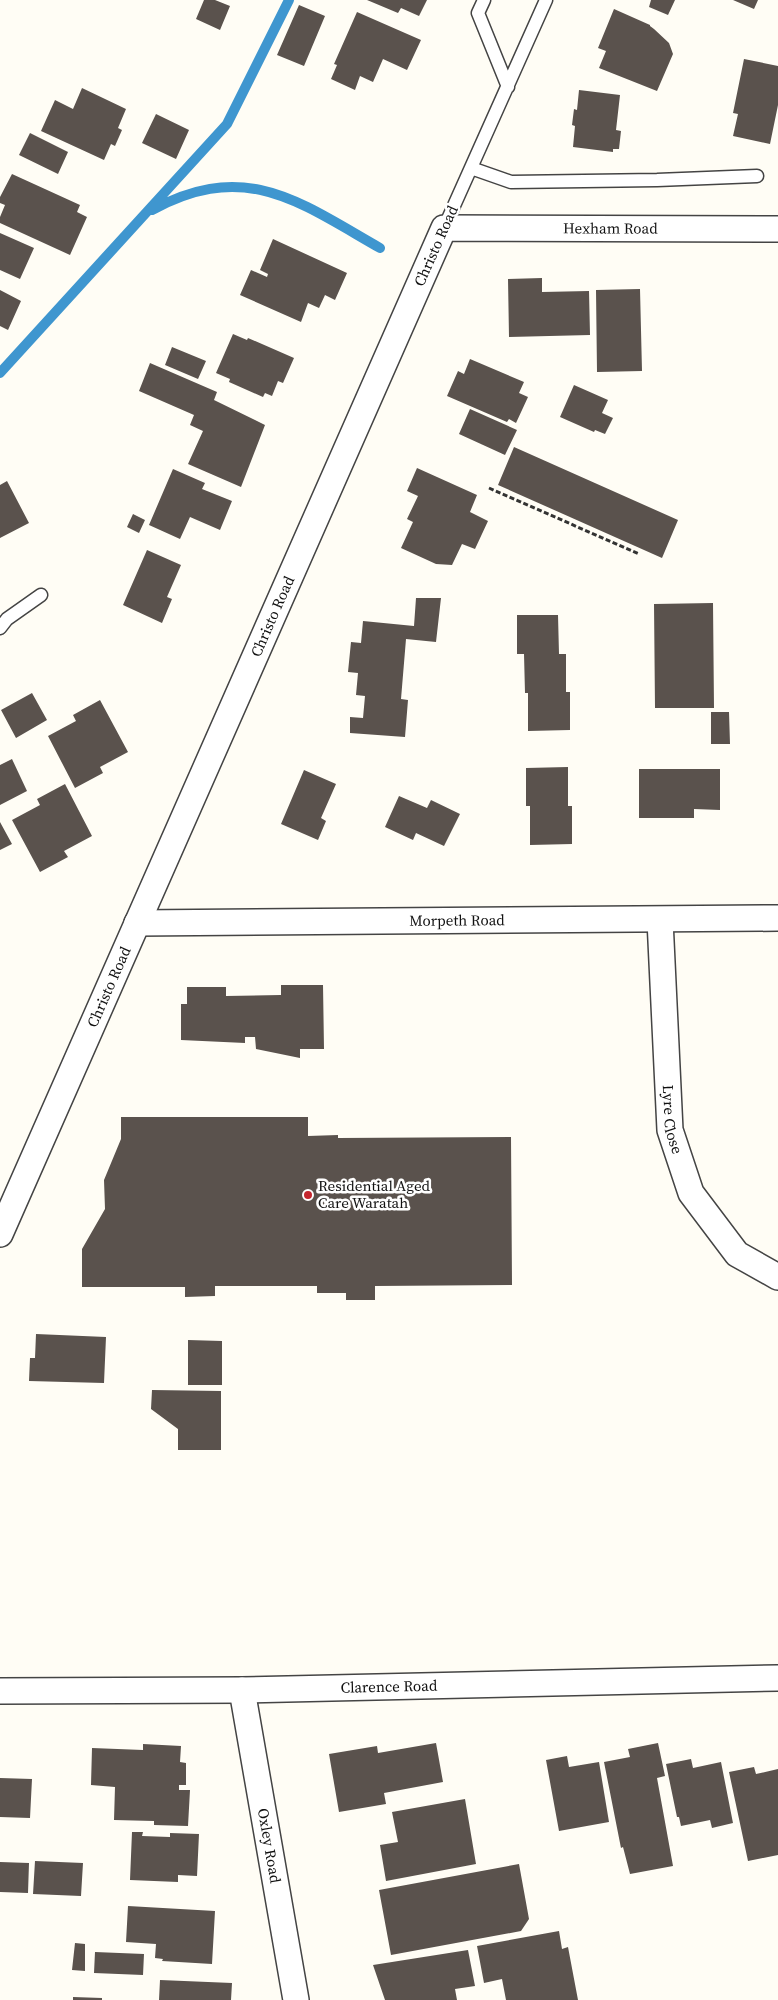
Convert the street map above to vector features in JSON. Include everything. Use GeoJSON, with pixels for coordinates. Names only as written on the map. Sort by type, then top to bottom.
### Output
{"type":"FeatureCollection","features":[{"type":"Feature","properties":{"kind":"street","name":"Hexham Road"},"geometry":{"type":"LineString","coordinates":[[444,228],[778,230]]}},
{"type":"Feature","properties":{"kind":"street","name":"Christo Road"},"geometry":{"type":"LineString","coordinates":[[0,1234],[444,228]]}},
{"type":"Feature","properties":{"kind":"street","name":"Morpeth Road"},"geometry":{"type":"LineString","coordinates":[[137,923],[778,918]]}},
{"type":"Feature","properties":{"kind":"street","name":"Lyre Close"},"geometry":{"type":"LineString","coordinates":[[660,920],[670,1130],[691,1193],[736,1254],[778,1277]]}},
{"type":"Feature","properties":{"kind":"street","name":"Clarence Road"},"geometry":{"type":"LineString","coordinates":[[0,1691],[242,1690],[778,1678]]}},
{"type":"Feature","properties":{"kind":"street","name":"Oxley Road"},"geometry":{"type":"LineString","coordinates":[[242,1690],[296,2000]]}},
{"type":"Feature","properties":{"kind":"lane"},"geometry":{"type":"LineString","coordinates":[[484,0],[478,14],[508,87]]}},
{"type":"Feature","properties":{"kind":"lane","name":"Christo Road"},"geometry":{"type":"LineString","coordinates":[[444,228],[546,0]]}},
{"type":"Feature","properties":{"kind":"lane"},"geometry":{"type":"LineString","coordinates":[[471,168],[510,182],[657,180],[757,176]]}},
{"type":"Feature","properties":{"kind":"lane"},"geometry":{"type":"LineString","coordinates":[[0,628],[7,619],[41,595]]}},
{"type":"Feature","properties":{"kind":"path"},"geometry":{"type":"LineString","coordinates":[[490,488],[639,554]]}},
{"type":"Feature","properties":{"kind":"building"},"geometry":{"type":"Polygon","coordinates":[[[204,0],[215,0],[230,6],[220,30],[196,19],[204,0]]]}},
{"type":"Feature","properties":{"kind":"building"},"geometry":{"type":"Polygon","coordinates":[[[367,0],[427,0],[419,16],[401,8],[398,13],[367,0]]]}},
{"type":"Feature","properties":{"kind":"building"},"geometry":{"type":"Polygon","coordinates":[[[651,0],[675,0],[668,15],[649,7],[651,0]]]}},
{"type":"Feature","properties":{"kind":"building"},"geometry":{"type":"Polygon","coordinates":[[[733,0],[758,0],[754,9],[733,0]]]}},
{"type":"Feature","properties":{"kind":"building"},"geometry":{"type":"Polygon","coordinates":[[[299,5],[325,16],[304,66],[277,55],[299,5]]]}},
{"type":"Feature","properties":{"kind":"building"},"geometry":{"type":"Polygon","coordinates":[[[614,9],[650,25],[669,43],[673,54],[657,91],[599,68],[606,51],[598,48],[614,9]]]}},
{"type":"Feature","properties":{"kind":"building"},"geometry":{"type":"Polygon","coordinates":[[[357,12],[421,40],[407,70],[383,59],[373,82],[360,76],[355,90],[331,79],[337,65],[334,64],[357,12]]]}},
{"type":"Feature","properties":{"kind":"building"},"geometry":{"type":"Polygon","coordinates":[[[744,59],[778,66],[778,105],[770,144],[733,136],[738,114],[733,113],[744,59]]]}},
{"type":"Feature","properties":{"kind":"building"},"geometry":{"type":"Polygon","coordinates":[[[82,88],[126,109],[118,128],[122,130],[115,146],[111,144],[104,160],[41,131],[55,100],[73,109],[82,88]]]}},
{"type":"Feature","properties":{"kind":"building"},"geometry":{"type":"Polygon","coordinates":[[[579,90],[620,95],[616,130],[621,131],[619,149],[613,149],[613,152],[573,147],[575,126],[572,125],[574,109],[577,110],[579,90]]]}},
{"type":"Feature","properties":{"kind":"building"},"geometry":{"type":"Polygon","coordinates":[[[156,114],[189,130],[176,159],[142,143],[156,114]]]}},
{"type":"Feature","properties":{"kind":"building"},"geometry":{"type":"Polygon","coordinates":[[[30,133],[68,152],[58,174],[19,155],[30,133]]]}},
{"type":"Feature","properties":{"kind":"building"},"geometry":{"type":"Polygon","coordinates":[[[12,174],[80,205],[77,212],[87,217],[70,255],[0,223],[0,217],[5,205],[0,203],[0,197],[12,174]]]}},
{"type":"Feature","properties":{"kind":"building"},"geometry":{"type":"Polygon","coordinates":[[[0,233],[34,248],[20,279],[0,270],[0,233]]]}},
{"type":"Feature","properties":{"kind":"building"},"geometry":{"type":"Polygon","coordinates":[[[273,239],[347,273],[335,300],[325,295],[319,308],[308,303],[301,322],[240,295],[251,270],[267,277],[268,274],[260,270],[273,239]]]}},
{"type":"Feature","properties":{"kind":"building"},"geometry":{"type":"Polygon","coordinates":[[[542,278],[542,292],[589,291],[590,335],[509,337],[508,279],[542,278]]]}},
{"type":"Feature","properties":{"kind":"building"},"geometry":{"type":"Polygon","coordinates":[[[640,289],[642,371],[597,372],[596,290],[640,289]]]}},
{"type":"Feature","properties":{"kind":"building"},"geometry":{"type":"Polygon","coordinates":[[[0,290],[21,301],[8,330],[0,326],[0,290]]]}},
{"type":"Feature","properties":{"kind":"building"},"geometry":{"type":"Polygon","coordinates":[[[233,334],[247,340],[248,338],[294,358],[283,383],[278,381],[272,396],[265,393],[263,397],[229,382],[230,379],[216,373],[233,334]]]}},
{"type":"Feature","properties":{"kind":"building"},"geometry":{"type":"Polygon","coordinates":[[[172,347],[206,361],[198,379],[165,365],[172,347]]]}},
{"type":"Feature","properties":{"kind":"building"},"geometry":{"type":"Polygon","coordinates":[[[470,359],[524,382],[519,393],[528,397],[516,423],[509,419],[507,422],[447,396],[458,371],[464,374],[470,359]]]}},
{"type":"Feature","properties":{"kind":"building"},"geometry":{"type":"Polygon","coordinates":[[[150,363],[217,392],[214,400],[265,425],[241,487],[188,464],[203,431],[190,425],[194,415],[139,391],[150,363]]]}},
{"type":"Feature","properties":{"kind":"building"},"geometry":{"type":"Polygon","coordinates":[[[574,385],[608,400],[602,413],[613,418],[605,434],[595,430],[594,432],[560,417],[574,385]]]}},
{"type":"Feature","properties":{"kind":"building"},"geometry":{"type":"Polygon","coordinates":[[[470,409],[517,430],[505,455],[459,434],[470,409]]]}},
{"type":"Feature","properties":{"kind":"building"},"geometry":{"type":"Polygon","coordinates":[[[514,447],[678,520],[662,558],[498,485],[514,447]]]}},
{"type":"Feature","properties":{"kind":"building"},"geometry":{"type":"Polygon","coordinates":[[[417,468],[477,495],[470,512],[488,521],[475,549],[462,544],[452,565],[436,564],[401,548],[413,522],[407,519],[418,496],[407,491],[417,468]]]}},
{"type":"Feature","properties":{"kind":"building"},"geometry":{"type":"Polygon","coordinates":[[[173,469],[205,483],[202,489],[232,501],[220,530],[190,517],[180,539],[149,525],[173,469]]]}},
{"type":"Feature","properties":{"kind":"building"},"geometry":{"type":"Polygon","coordinates":[[[7,481],[29,523],[0,538],[0,485],[7,481]]]}},
{"type":"Feature","properties":{"kind":"building"},"geometry":{"type":"Polygon","coordinates":[[[133,514],[145,520],[139,533],[127,527],[133,514]]]}},
{"type":"Feature","properties":{"kind":"building"},"geometry":{"type":"Polygon","coordinates":[[[147,550],[181,565],[167,597],[172,599],[162,623],[123,605],[147,550]]]}},
{"type":"Feature","properties":{"kind":"building"},"geometry":{"type":"Polygon","coordinates":[[[416,598],[441,598],[436,642],[406,639],[401,699],[408,700],[405,737],[350,733],[350,717],[363,718],[365,696],[356,695],[358,673],[348,672],[351,642],[361,643],[363,621],[414,626],[416,598]]]}},
{"type":"Feature","properties":{"kind":"building"},"geometry":{"type":"Polygon","coordinates":[[[713,603],[714,708],[655,708],[654,604],[713,603]]]}},
{"type":"Feature","properties":{"kind":"building"},"geometry":{"type":"Polygon","coordinates":[[[517,615],[558,615],[559,654],[566,654],[566,692],[570,692],[570,730],[528,731],[528,693],[525,693],[524,654],[517,654],[517,615]]]}},
{"type":"Feature","properties":{"kind":"building"},"geometry":{"type":"Polygon","coordinates":[[[32,693],[47,720],[16,738],[1,710],[32,693]]]}},
{"type":"Feature","properties":{"kind":"building"},"geometry":{"type":"Polygon","coordinates":[[[100,700],[128,752],[100,767],[103,773],[75,788],[48,736],[76,721],[73,715],[100,700]]]}},
{"type":"Feature","properties":{"kind":"building"},"geometry":{"type":"Polygon","coordinates":[[[711,712],[729,712],[730,744],[711,744],[711,712]]]}},
{"type":"Feature","properties":{"kind":"building"},"geometry":{"type":"Polygon","coordinates":[[[12,759],[27,791],[0,805],[0,765],[12,759]]]}},
{"type":"Feature","properties":{"kind":"building"},"geometry":{"type":"Polygon","coordinates":[[[568,767],[568,806],[572,806],[572,844],[530,845],[530,806],[526,806],[526,768],[568,767]]]}},
{"type":"Feature","properties":{"kind":"building"},"geometry":{"type":"Polygon","coordinates":[[[639,769],[720,769],[720,810],[694,809],[694,818],[639,818],[639,769]]]}},
{"type":"Feature","properties":{"kind":"building"},"geometry":{"type":"Polygon","coordinates":[[[304,770],[336,784],[321,818],[326,821],[318,840],[281,824],[304,770]]]}},
{"type":"Feature","properties":{"kind":"building"},"geometry":{"type":"Polygon","coordinates":[[[65,784],[92,836],[64,851],[68,857],[40,872],[12,820],[40,805],[37,799],[65,784]]]}},
{"type":"Feature","properties":{"kind":"building"},"geometry":{"type":"Polygon","coordinates":[[[399,796],[427,808],[431,800],[460,814],[444,846],[416,833],[413,840],[385,827],[399,796]]]}},
{"type":"Feature","properties":{"kind":"building"},"geometry":{"type":"Polygon","coordinates":[[[0,822],[12,844],[0,850],[0,822]]]}},
{"type":"Feature","properties":{"kind":"building"},"geometry":{"type":"Polygon","coordinates":[[[281,985],[323,985],[324,1049],[300,1049],[300,1058],[256,1049],[255,1037],[245,1037],[245,1043],[181,1040],[181,1004],[187,1004],[187,987],[226,987],[226,996],[281,995],[281,985]]]}},
{"type":"Feature","properties":{"kind":"building","name":"Residential Aged Care Waratah"},"geometry":{"type":"Polygon","coordinates":[[[121,1117],[308,1117],[308,1136],[338,1135],[338,1138],[511,1137],[512,1285],[375,1286],[375,1300],[346,1300],[346,1293],[317,1293],[317,1286],[215,1286],[215,1296],[185,1297],[185,1287],[82,1287],[82,1249],[105,1209],[104,1180],[121,1139],[121,1117]]]}},
{"type":"Feature","properties":{"kind":"building"},"geometry":{"type":"Polygon","coordinates":[[[36,1334],[106,1337],[104,1383],[29,1381],[30,1358],[35,1358],[36,1334]]]}},
{"type":"Feature","properties":{"kind":"building"},"geometry":{"type":"Polygon","coordinates":[[[188,1340],[222,1341],[222,1385],[188,1385],[188,1340]]]}},
{"type":"Feature","properties":{"kind":"building"},"geometry":{"type":"Polygon","coordinates":[[[152,1390],[221,1391],[221,1450],[178,1450],[178,1429],[151,1409],[152,1390]]]}},
{"type":"Feature","properties":{"kind":"building"},"geometry":{"type":"Polygon","coordinates":[[[436,1743],[443,1782],[384,1793],[386,1804],[339,1812],[329,1754],[377,1746],[378,1753],[436,1743]]]}},
{"type":"Feature","properties":{"kind":"building"},"geometry":{"type":"Polygon","coordinates":[[[658,1743],[665,1776],[657,1778],[673,1866],[630,1874],[623,1847],[621,1848],[604,1762],[630,1757],[628,1749],[658,1743]]]}},
{"type":"Feature","properties":{"kind":"building"},"geometry":{"type":"Polygon","coordinates":[[[143,1744],[181,1746],[180,1762],[186,1763],[186,1785],[179,1785],[179,1790],[190,1790],[188,1826],[154,1825],[154,1821],[114,1820],[115,1787],[91,1785],[92,1748],[143,1750],[143,1744]]]}},
{"type":"Feature","properties":{"kind":"building"},"geometry":{"type":"Polygon","coordinates":[[[567,1756],[569,1767],[599,1762],[609,1822],[559,1831],[546,1760],[567,1756]]]}},
{"type":"Feature","properties":{"kind":"building"},"geometry":{"type":"Polygon","coordinates":[[[691,1759],[693,1768],[721,1762],[733,1823],[712,1828],[710,1820],[681,1826],[679,1817],[677,1817],[666,1764],[691,1759]]]}},
{"type":"Feature","properties":{"kind":"building"},"geometry":{"type":"Polygon","coordinates":[[[754,1767],[756,1774],[778,1769],[778,1855],[748,1861],[729,1772],[754,1767]]]}},
{"type":"Feature","properties":{"kind":"building"},"geometry":{"type":"Polygon","coordinates":[[[0,1778],[32,1779],[30,1818],[0,1817],[0,1778]]]}},
{"type":"Feature","properties":{"kind":"building"},"geometry":{"type":"Polygon","coordinates":[[[465,1799],[476,1864],[386,1881],[380,1845],[398,1842],[392,1812],[465,1799]]]}},
{"type":"Feature","properties":{"kind":"building"},"geometry":{"type":"Polygon","coordinates":[[[132,1832],[143,1832],[142,1836],[170,1837],[170,1833],[199,1834],[197,1876],[178,1875],[178,1882],[130,1880],[132,1832]]]}},
{"type":"Feature","properties":{"kind":"building"},"geometry":{"type":"Polygon","coordinates":[[[35,1861],[83,1863],[81,1896],[33,1894],[35,1861]]]}},
{"type":"Feature","properties":{"kind":"building"},"geometry":{"type":"Polygon","coordinates":[[[0,1862],[29,1863],[28,1893],[0,1892],[0,1862]]]}},
{"type":"Feature","properties":{"kind":"building"},"geometry":{"type":"Polygon","coordinates":[[[519,1864],[529,1919],[521,1931],[391,1955],[379,1890],[519,1864]]]}},
{"type":"Feature","properties":{"kind":"building"},"geometry":{"type":"Polygon","coordinates":[[[128,1906],[215,1911],[212,1964],[162,1961],[163,1959],[155,1958],[156,1944],[126,1942],[128,1906]]]}},
{"type":"Feature","properties":{"kind":"building"},"geometry":{"type":"Polygon","coordinates":[[[559,1931],[562,1949],[568,1947],[578,2000],[506,2000],[502,1979],[484,1983],[477,1946],[559,1931]]]}},
{"type":"Feature","properties":{"kind":"building"},"geometry":{"type":"Polygon","coordinates":[[[75,1943],[85,1944],[85,1971],[72,1970],[75,1943]]]}},
{"type":"Feature","properties":{"kind":"building"},"geometry":{"type":"Polygon","coordinates":[[[468,1950],[475,1986],[455,1989],[457,2000],[385,2000],[373,1965],[468,1950]]]}},
{"type":"Feature","properties":{"kind":"building"},"geometry":{"type":"Polygon","coordinates":[[[95,1952],[144,1954],[143,1975],[94,1973],[95,1952]]]}},
{"type":"Feature","properties":{"kind":"building"},"geometry":{"type":"Polygon","coordinates":[[[160,1980],[232,1983],[231,2000],[159,2000],[160,1980]]]}},
{"type":"Feature","properties":{"kind":"building"},"geometry":{"type":"Polygon","coordinates":[[[73,1997],[102,1998],[102,2000],[73,2000],[73,1997]]]}},
{"type":"Feature","properties":{"kind":"waterway"},"geometry":{"type":"LineString","coordinates":[[0,373],[227,124],[289,0]]}},
{"type":"Feature","properties":{"kind":"waterway"},"geometry":{"type":"LineString","coordinates":[[152,210],[185,195],[216,188],[244,187],[271,193],[297,202],[380,248]]}},
{"type":"Feature","properties":{"kind":"place","name":"Residential Aged Care Waratah"},"geometry":{"type":"Point","coordinates":[308,1195]}}]}
